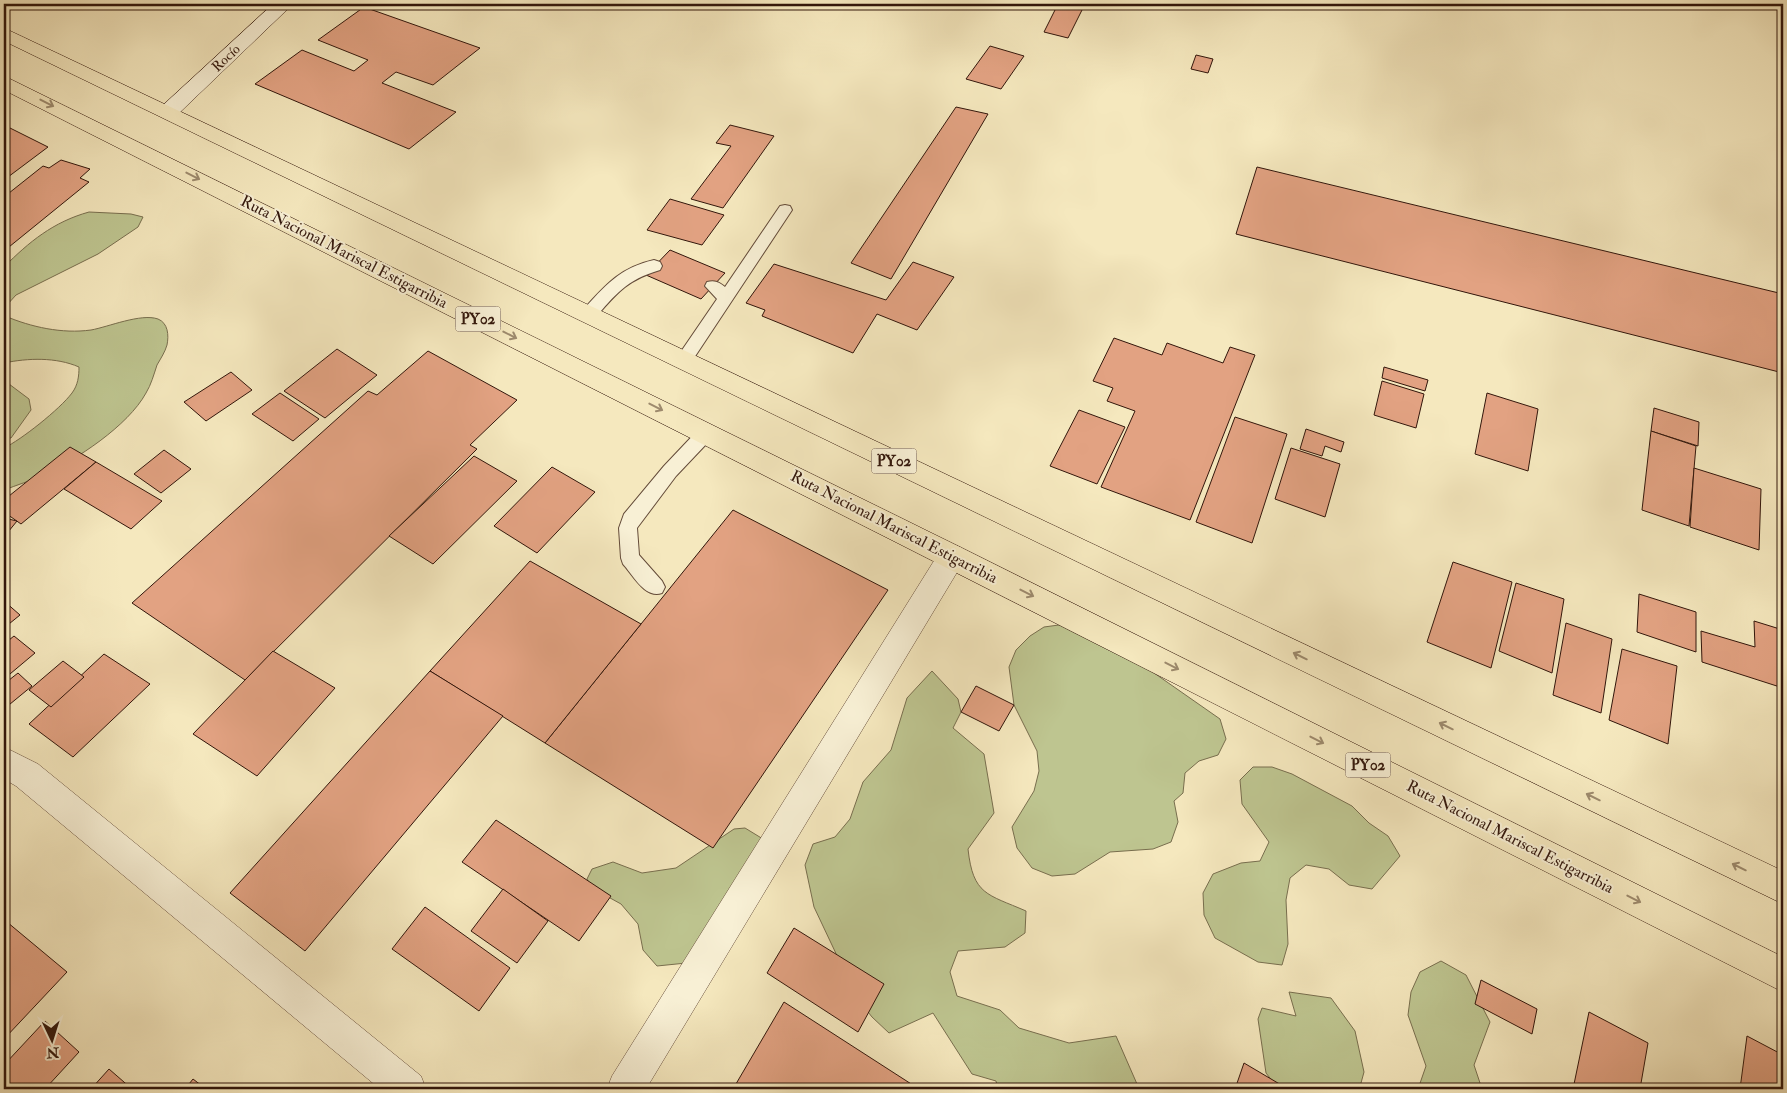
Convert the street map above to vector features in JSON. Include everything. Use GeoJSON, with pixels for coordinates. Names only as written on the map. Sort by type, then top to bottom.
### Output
{"type":"FeatureCollection","features":[{"type":"Feature","properties":{"kind":"highway","name":"PY02"},"geometry":{"type":"LineString","coordinates":[[4,34],[1783,888]]}},
{"type":"Feature","properties":{"kind":"highway","name":"Ruta Nacional Mariscal Estigarribia"},"geometry":{"type":"LineString","coordinates":[[4,82],[952,556],[1783,975]]}},
{"type":"Feature","properties":{"kind":"street","name":"Rocío"},"geometry":{"type":"LineString","coordinates":[[168,112],[284,4]]}},
{"type":"Feature","properties":{"kind":"street"},"geometry":{"type":"LineString","coordinates":[[625,1089],[952,556]]}},
{"type":"Feature","properties":{"kind":"street"},"geometry":{"type":"LineString","coordinates":[[4,762],[27,775],[408,1089]]}},
{"type":"Feature","properties":{"kind":"lane"},"geometry":{"type":"LineString","coordinates":[[684,360],[785,210]]}},
{"type":"Feature","properties":{"kind":"lane"},"geometry":{"type":"LineString","coordinates":[[588,315],[625,276],[641,268],[654,266]]}},
{"type":"Feature","properties":{"kind":"lane"},"geometry":{"type":"LineString","coordinates":[[713,286],[726,298]]}},
{"type":"Feature","properties":{"kind":"lane"},"geometry":{"type":"LineString","coordinates":[[655,588],[630,558],[628,528],[631,520],[670,471],[706,433]]}},
{"type":"Feature","properties":{"kind":"green space"},"geometry":{"type":"Polygon","coordinates":[[[89,212],[131,214],[143,217],[138,227],[98,254],[16,295],[6,306],[5,316],[36,326],[69,331],[91,330],[134,319],[158,319],[166,326],[168,333],[167,345],[146,393],[127,418],[100,441],[56,469],[4,490],[4,448],[40,424],[66,400],[76,387],[79,367],[61,361],[42,359],[4,363],[4,267],[42,234],[64,221],[89,212]]]}},
{"type":"Feature","properties":{"kind":"green space"},"geometry":{"type":"Polygon","coordinates":[[[4,384],[9,384],[29,399],[31,410],[11,438],[4,438],[4,384]]]}},
{"type":"Feature","properties":{"kind":"green space"},"geometry":{"type":"Polygon","coordinates":[[[1081,622],[1220,719],[1226,739],[1218,755],[1199,761],[1185,773],[1183,793],[1174,801],[1178,822],[1171,842],[1153,849],[1110,852],[1075,874],[1052,876],[1032,868],[1017,848],[1012,827],[1034,791],[1039,771],[1037,751],[1014,705],[1009,667],[1016,650],[1030,636],[1044,627],[1081,622]]]}},
{"type":"Feature","properties":{"kind":"green space"},"geometry":{"type":"Polygon","coordinates":[[[932,671],[958,699],[961,712],[953,728],[984,754],[994,813],[968,849],[974,876],[984,891],[1001,901],[1026,911],[1025,933],[1005,947],[958,951],[950,972],[957,996],[1000,1010],[1019,1028],[1069,1043],[1116,1036],[1137,1084],[1144,1089],[998,1089],[996,1081],[972,1074],[933,1013],[889,1033],[872,1017],[857,998],[814,907],[805,865],[813,844],[835,837],[850,819],[863,782],[891,750],[907,698],[932,671]]]}},
{"type":"Feature","properties":{"kind":"green space"},"geometry":{"type":"Polygon","coordinates":[[[1253,767],[1272,767],[1292,774],[1352,806],[1369,823],[1388,836],[1400,856],[1372,889],[1349,885],[1329,869],[1306,865],[1290,878],[1286,900],[1288,944],[1282,965],[1258,962],[1215,938],[1204,915],[1203,893],[1213,874],[1241,863],[1260,861],[1269,842],[1242,804],[1240,780],[1253,767]]]}},
{"type":"Feature","properties":{"kind":"green space"},"geometry":{"type":"Polygon","coordinates":[[[745,828],[763,839],[706,961],[657,966],[643,950],[638,924],[621,904],[592,888],[587,879],[592,869],[613,862],[642,873],[676,868],[734,829],[745,828]]]}},
{"type":"Feature","properties":{"kind":"green space"},"geometry":{"type":"Polygon","coordinates":[[[1441,961],[1466,975],[1490,1022],[1474,1065],[1482,1089],[1418,1089],[1426,1066],[1408,1015],[1411,992],[1420,972],[1441,961]]]}},
{"type":"Feature","properties":{"kind":"green space"},"geometry":{"type":"Polygon","coordinates":[[[1289,992],[1331,998],[1355,1031],[1364,1072],[1361,1083],[1353,1089],[1283,1089],[1277,1087],[1266,1073],[1258,1019],[1262,1008],[1296,1016],[1289,992]]]}},
{"type":"Feature","properties":{"kind":"building"},"geometry":{"type":"Polygon","coordinates":[[[1058,4],[1085,4],[1068,38],[1044,32],[1058,4]]]}},
{"type":"Feature","properties":{"kind":"building"},"geometry":{"type":"Polygon","coordinates":[[[364,7],[480,48],[433,85],[396,72],[382,83],[456,112],[409,149],[255,84],[302,50],[354,71],[368,60],[318,40],[364,7]]]}},
{"type":"Feature","properties":{"kind":"building"},"geometry":{"type":"Polygon","coordinates":[[[990,46],[1024,56],[1001,89],[966,79],[990,46]]]}},
{"type":"Feature","properties":{"kind":"building"},"geometry":{"type":"Polygon","coordinates":[[[1196,55],[1213,59],[1208,73],[1191,69],[1196,55]]]}},
{"type":"Feature","properties":{"kind":"building"},"geometry":{"type":"Polygon","coordinates":[[[956,107],[988,114],[891,279],[851,263],[956,107]]]}},
{"type":"Feature","properties":{"kind":"building"},"geometry":{"type":"Polygon","coordinates":[[[4,125],[48,147],[4,180],[4,125]]]}},
{"type":"Feature","properties":{"kind":"building"},"geometry":{"type":"Polygon","coordinates":[[[730,125],[774,136],[723,208],[691,199],[731,146],[716,143],[730,125]]]}},
{"type":"Feature","properties":{"kind":"building"},"geometry":{"type":"Polygon","coordinates":[[[61,160],[90,169],[80,178],[89,182],[4,251],[4,197],[43,166],[49,168],[61,160]]]}},
{"type":"Feature","properties":{"kind":"building"},"geometry":{"type":"Polygon","coordinates":[[[1257,167],[1783,294],[1783,373],[1236,234],[1257,167]]]}},
{"type":"Feature","properties":{"kind":"building"},"geometry":{"type":"Polygon","coordinates":[[[670,199],[724,215],[702,245],[647,230],[670,199]]]}},
{"type":"Feature","properties":{"kind":"building"},"geometry":{"type":"Polygon","coordinates":[[[670,250],[725,273],[701,299],[646,275],[670,250]]]}},
{"type":"Feature","properties":{"kind":"building"},"geometry":{"type":"Polygon","coordinates":[[[913,262],[954,277],[917,330],[877,314],[853,353],[762,316],[765,310],[746,303],[774,264],[886,300],[913,262]]]}},
{"type":"Feature","properties":{"kind":"building"},"geometry":{"type":"Polygon","coordinates":[[[1114,338],[1162,355],[1167,343],[1223,363],[1230,347],[1255,355],[1190,520],[1101,487],[1135,411],[1107,401],[1113,388],[1093,381],[1114,338]]]}},
{"type":"Feature","properties":{"kind":"building"},"geometry":{"type":"Polygon","coordinates":[[[337,349],[377,375],[325,418],[284,391],[337,349]]]}},
{"type":"Feature","properties":{"kind":"building"},"geometry":{"type":"Polygon","coordinates":[[[428,351],[517,400],[470,445],[477,449],[245,680],[132,603],[368,391],[377,395],[428,351]]]}},
{"type":"Feature","properties":{"kind":"building"},"geometry":{"type":"Polygon","coordinates":[[[1384,367],[1428,380],[1425,391],[1382,378],[1384,367]]]}},
{"type":"Feature","properties":{"kind":"building"},"geometry":{"type":"Polygon","coordinates":[[[231,372],[252,390],[206,421],[184,402],[231,372]]]}},
{"type":"Feature","properties":{"kind":"building"},"geometry":{"type":"Polygon","coordinates":[[[1382,381],[1424,394],[1416,428],[1374,415],[1382,381]]]}},
{"type":"Feature","properties":{"kind":"building"},"geometry":{"type":"Polygon","coordinates":[[[280,393],[319,419],[293,441],[252,414],[280,393]]]}},
{"type":"Feature","properties":{"kind":"building"},"geometry":{"type":"Polygon","coordinates":[[[1487,393],[1538,409],[1528,471],[1475,454],[1487,393]]]}},
{"type":"Feature","properties":{"kind":"building"},"geometry":{"type":"Polygon","coordinates":[[[1654,408],[1699,422],[1698,446],[1651,431],[1654,408]]]}},
{"type":"Feature","properties":{"kind":"building"},"geometry":{"type":"Polygon","coordinates":[[[1079,410],[1125,427],[1097,484],[1050,466],[1079,410]]]}},
{"type":"Feature","properties":{"kind":"building"},"geometry":{"type":"Polygon","coordinates":[[[1235,417],[1287,434],[1252,543],[1196,522],[1235,417]]]}},
{"type":"Feature","properties":{"kind":"building"},"geometry":{"type":"Polygon","coordinates":[[[1306,429],[1344,442],[1341,452],[1325,446],[1322,456],[1300,449],[1306,429]]]}},
{"type":"Feature","properties":{"kind":"building"},"geometry":{"type":"Polygon","coordinates":[[[1651,431],[1696,446],[1689,526],[1642,510],[1651,431]]]}},
{"type":"Feature","properties":{"kind":"building"},"geometry":{"type":"Polygon","coordinates":[[[70,447],[96,462],[21,524],[4,512],[4,500],[70,447]]]}},
{"type":"Feature","properties":{"kind":"building"},"geometry":{"type":"Polygon","coordinates":[[[1291,448],[1340,464],[1325,517],[1275,499],[1291,448]]]}},
{"type":"Feature","properties":{"kind":"building"},"geometry":{"type":"Polygon","coordinates":[[[164,450],[191,469],[161,493],[134,474],[164,450]]]}},
{"type":"Feature","properties":{"kind":"building"},"geometry":{"type":"Polygon","coordinates":[[[474,456],[517,481],[433,564],[389,536],[474,456]]]}},
{"type":"Feature","properties":{"kind":"building"},"geometry":{"type":"Polygon","coordinates":[[[96,462],[162,501],[131,529],[64,489],[96,462]]]}},
{"type":"Feature","properties":{"kind":"building"},"geometry":{"type":"Polygon","coordinates":[[[552,467],[595,492],[537,553],[494,526],[552,467]]]}},
{"type":"Feature","properties":{"kind":"building"},"geometry":{"type":"Polygon","coordinates":[[[1694,468],[1761,489],[1759,550],[1690,527],[1694,468]]]}},
{"type":"Feature","properties":{"kind":"building"},"geometry":{"type":"Polygon","coordinates":[[[733,510],[888,590],[713,848],[545,743],[733,510]]]}},
{"type":"Feature","properties":{"kind":"building"},"geometry":{"type":"Polygon","coordinates":[[[4,518],[17,521],[4,537],[4,518]]]}},
{"type":"Feature","properties":{"kind":"building"},"geometry":{"type":"Polygon","coordinates":[[[530,561],[641,624],[545,743],[430,671],[530,561]]]}},
{"type":"Feature","properties":{"kind":"building"},"geometry":{"type":"Polygon","coordinates":[[[1453,562],[1512,582],[1491,668],[1427,642],[1453,562]]]}},
{"type":"Feature","properties":{"kind":"building"},"geometry":{"type":"Polygon","coordinates":[[[1516,583],[1564,599],[1552,673],[1499,651],[1516,583]]]}},
{"type":"Feature","properties":{"kind":"building"},"geometry":{"type":"Polygon","coordinates":[[[1639,594],[1696,612],[1696,652],[1637,632],[1639,594]]]}},
{"type":"Feature","properties":{"kind":"building"},"geometry":{"type":"Polygon","coordinates":[[[4,601],[20,615],[4,628],[4,601]]]}},
{"type":"Feature","properties":{"kind":"building"},"geometry":{"type":"Polygon","coordinates":[[[1754,621],[1783,630],[1783,688],[1702,662],[1701,631],[1755,647],[1754,621]]]}},
{"type":"Feature","properties":{"kind":"building"},"geometry":{"type":"Polygon","coordinates":[[[1566,623],[1612,639],[1601,713],[1553,695],[1566,623]]]}},
{"type":"Feature","properties":{"kind":"building"},"geometry":{"type":"Polygon","coordinates":[[[14,636],[35,653],[4,679],[4,644],[14,636]]]}},
{"type":"Feature","properties":{"kind":"building"},"geometry":{"type":"Polygon","coordinates":[[[1622,649],[1677,666],[1668,744],[1609,720],[1622,649]]]}},
{"type":"Feature","properties":{"kind":"building"},"geometry":{"type":"Polygon","coordinates":[[[273,651],[335,688],[257,776],[193,734],[273,651]]]}},
{"type":"Feature","properties":{"kind":"building"},"geometry":{"type":"Polygon","coordinates":[[[104,654],[150,684],[73,757],[29,724],[104,654]]]}},
{"type":"Feature","properties":{"kind":"building"},"geometry":{"type":"Polygon","coordinates":[[[63,661],[84,677],[51,707],[29,690],[63,661]]]}},
{"type":"Feature","properties":{"kind":"building"},"geometry":{"type":"Polygon","coordinates":[[[430,671],[503,716],[305,951],[230,893],[430,671]]]}},
{"type":"Feature","properties":{"kind":"building"},"geometry":{"type":"Polygon","coordinates":[[[18,673],[32,686],[4,709],[4,684],[18,673]]]}},
{"type":"Feature","properties":{"kind":"building"},"geometry":{"type":"Polygon","coordinates":[[[976,686],[1014,705],[999,731],[961,712],[976,686]]]}},
{"type":"Feature","properties":{"kind":"building"},"geometry":{"type":"Polygon","coordinates":[[[496,820],[611,896],[579,941],[462,862],[496,820]]]}},
{"type":"Feature","properties":{"kind":"building"},"geometry":{"type":"Polygon","coordinates":[[[503,889],[548,921],[517,963],[471,931],[503,889]]]}},
{"type":"Feature","properties":{"kind":"building"},"geometry":{"type":"Polygon","coordinates":[[[425,907],[510,968],[479,1011],[392,949],[425,907]]]}},
{"type":"Feature","properties":{"kind":"building"},"geometry":{"type":"Polygon","coordinates":[[[7,922],[67,972],[4,1039],[4,925],[7,922]]]}},
{"type":"Feature","properties":{"kind":"building"},"geometry":{"type":"Polygon","coordinates":[[[794,928],[884,984],[858,1032],[767,973],[794,928]]]}},
{"type":"Feature","properties":{"kind":"building"},"geometry":{"type":"Polygon","coordinates":[[[1481,980],[1537,1009],[1532,1034],[1475,1004],[1481,980]]]}},
{"type":"Feature","properties":{"kind":"building"},"geometry":{"type":"Polygon","coordinates":[[[784,1002],[919,1089],[733,1089],[784,1002]]]}},
{"type":"Feature","properties":{"kind":"building"},"geometry":{"type":"Polygon","coordinates":[[[1589,1012],[1648,1043],[1640,1089],[1573,1089],[1589,1012]]]}},
{"type":"Feature","properties":{"kind":"building"},"geometry":{"type":"Polygon","coordinates":[[[45,1021],[79,1052],[45,1089],[4,1089],[4,1065],[45,1021]]]}},
{"type":"Feature","properties":{"kind":"building"},"geometry":{"type":"Polygon","coordinates":[[[1747,1036],[1783,1055],[1783,1089],[1740,1089],[1747,1036]]]}},
{"type":"Feature","properties":{"kind":"building"},"geometry":{"type":"Polygon","coordinates":[[[1244,1063],[1288,1089],[1235,1089],[1244,1063]]]}},
{"type":"Feature","properties":{"kind":"building"},"geometry":{"type":"Polygon","coordinates":[[[109,1069],[132,1089],[91,1089],[109,1069]]]}},
{"type":"Feature","properties":{"kind":"building"},"geometry":{"type":"Polygon","coordinates":[[[193,1079],[206,1089],[185,1089],[193,1079]]]}}]}
